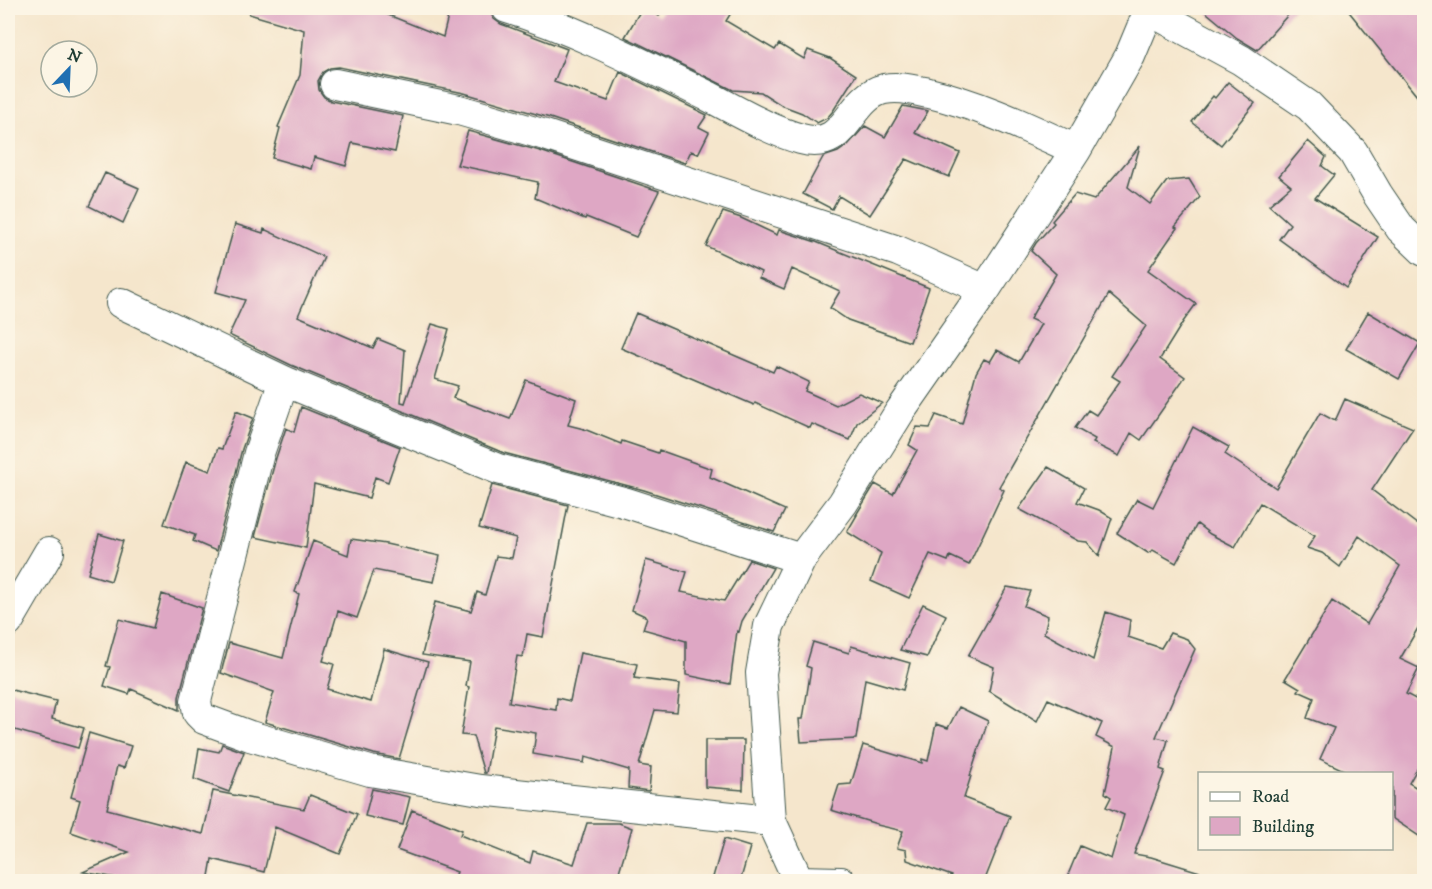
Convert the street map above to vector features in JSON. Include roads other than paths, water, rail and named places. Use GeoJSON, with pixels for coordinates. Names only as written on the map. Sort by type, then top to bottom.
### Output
{"type":"FeatureCollection","features":[{"type":"Feature","properties":{"kind":"street"},"geometry":{"type":"LineString","coordinates":[[507,8],[537,17],[773,128],[802,139],[821,141],[834,136],[865,99],[882,90],[901,87],[985,109],[1076,150]]}},
{"type":"Feature","properties":{"kind":"street"},"geometry":{"type":"LineString","coordinates":[[841,882],[799,881],[771,821],[761,673],[769,626],[801,559],[843,503],[898,413],[985,290],[1076,150],[1130,56],[1150,9],[1241,60],[1309,106],[1353,152],[1401,229],[1425,251]]}},
{"type":"Feature","properties":{"kind":"street"},"geometry":{"type":"LineString","coordinates":[[335,84],[459,110],[545,135],[898,251],[985,290]]}},
{"type":"Feature","properties":{"kind":"street"},"geometry":{"type":"LineString","coordinates":[[121,303],[284,381],[498,468],[627,503],[801,559]]}},
{"type":"Feature","properties":{"kind":"street"},"geometry":{"type":"LineString","coordinates":[[284,381],[260,453],[196,701],[198,713],[204,720],[370,771],[480,790],[771,821]]}},
{"type":"Feature","properties":{"kind":"street"},"geometry":{"type":"LineString","coordinates":[[8,622],[49,552]]}}]}
